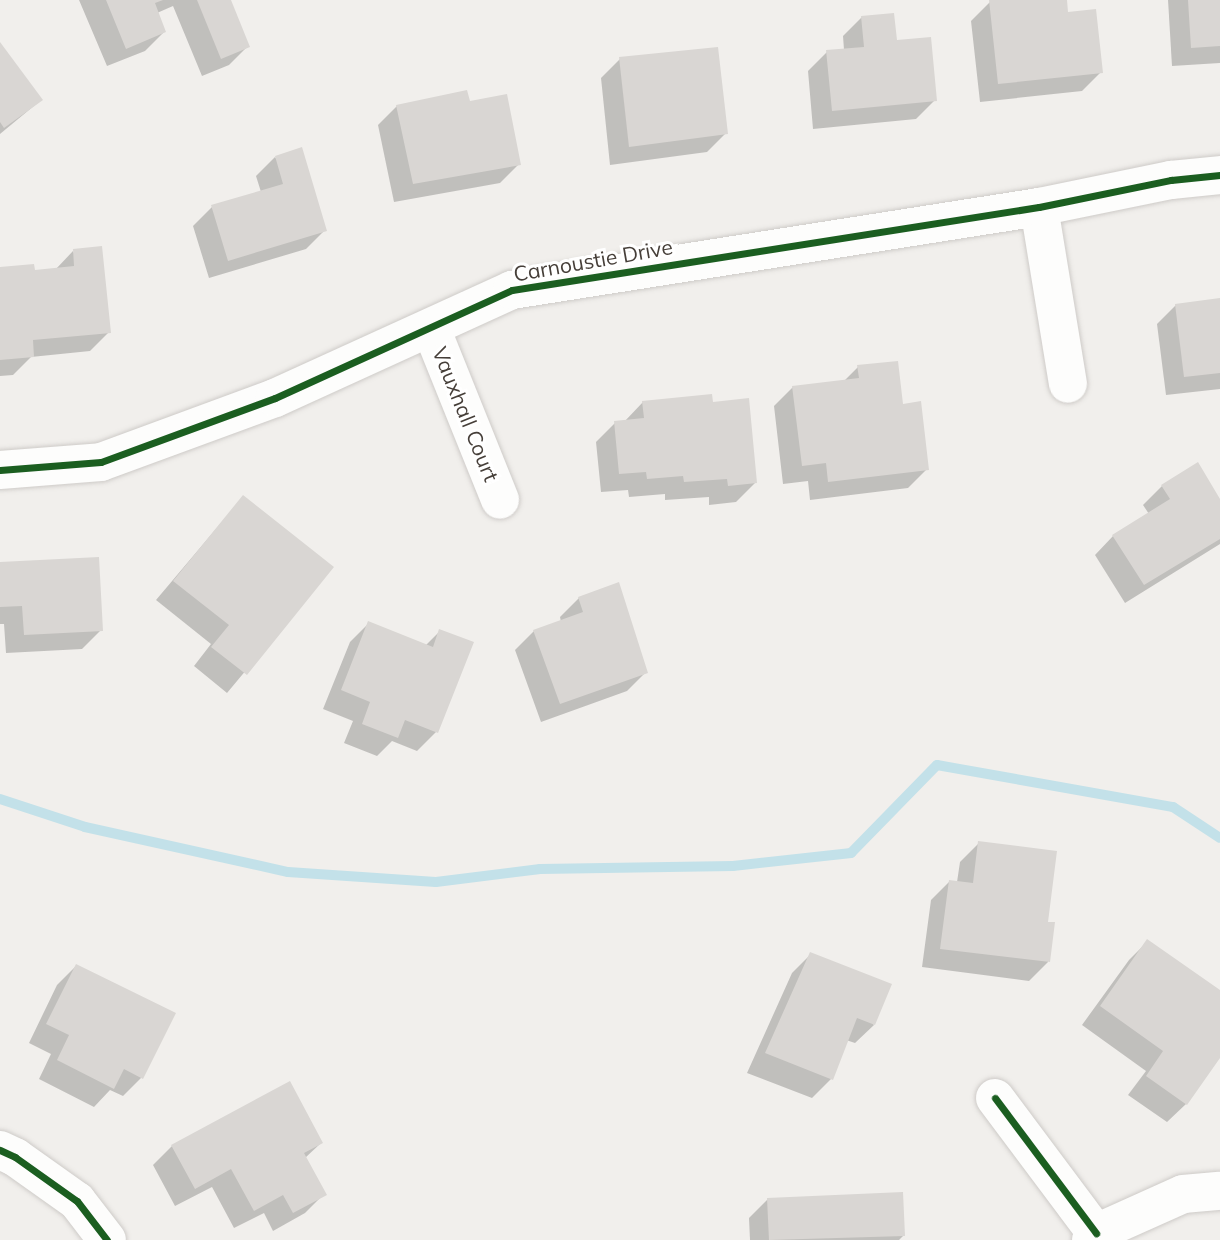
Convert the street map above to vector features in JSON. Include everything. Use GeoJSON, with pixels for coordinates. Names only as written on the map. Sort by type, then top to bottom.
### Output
{"type":"FeatureCollection","features":[{"type":"Feature","properties":{"kind":"street","name":"Carnoustie Drive"},"geometry":{"type":"LineString","coordinates":[[0,470],[101,462],[275,398],[512,290],[1039,207],[1171,180],[1220,175]]}},
{"type":"Feature","properties":{"kind":"street"},"geometry":{"type":"LineString","coordinates":[[1039,207],[1068,384]]}},
{"type":"Feature","properties":{"kind":"street","name":"Vauxhall Court"},"geometry":{"type":"LineString","coordinates":[[431,328],[500,500]]}},
{"type":"Feature","properties":{"kind":"street"},"geometry":{"type":"LineString","coordinates":[[995,1098],[1094,1237],[1184,1194],[1220,1191]]}},
{"type":"Feature","properties":{"kind":"street"},"geometry":{"type":"LineString","coordinates":[[0,1150],[15,1157],[77,1201],[107,1240]]}},
{"type":"Feature","properties":{"kind":"building"},"geometry":{"type":"Polygon","coordinates":[[[106,0],[163,0],[155,3],[166,32],[126,49],[106,0]]]}},
{"type":"Feature","properties":{"kind":"building"},"geometry":{"type":"Polygon","coordinates":[[[197,0],[231,0],[250,47],[221,59],[197,0]]]}},
{"type":"Feature","properties":{"kind":"building"},"geometry":{"type":"Polygon","coordinates":[[[989,0],[1067,0],[1068,12],[1096,9],[1103,73],[998,84],[989,0]]]}},
{"type":"Feature","properties":{"kind":"building"},"geometry":{"type":"Polygon","coordinates":[[[1188,0],[1220,0],[1220,46],[1191,48],[1188,0]]]}},
{"type":"Feature","properties":{"kind":"building"},"geometry":{"type":"Polygon","coordinates":[[[894,13],[897,40],[931,37],[937,101],[832,111],[826,50],[864,47],[861,16],[894,13]]]}},
{"type":"Feature","properties":{"kind":"building"},"geometry":{"type":"Polygon","coordinates":[[[0,42],[43,100],[4,128],[0,122],[0,42]]]}},
{"type":"Feature","properties":{"kind":"building"},"geometry":{"type":"Polygon","coordinates":[[[718,47],[728,134],[629,147],[619,57],[718,47]]]}},
{"type":"Feature","properties":{"kind":"building"},"geometry":{"type":"Polygon","coordinates":[[[467,90],[470,101],[507,94],[521,165],[413,184],[396,105],[467,90]]]}},
{"type":"Feature","properties":{"kind":"building"},"geometry":{"type":"Polygon","coordinates":[[[302,147],[327,231],[228,261],[211,205],[283,184],[275,156],[302,147]]]}},
{"type":"Feature","properties":{"kind":"building"},"geometry":{"type":"Polygon","coordinates":[[[102,246],[111,333],[33,340],[34,357],[0,360],[0,267],[34,264],[35,270],[74,266],[73,249],[102,246]]]}},
{"type":"Feature","properties":{"kind":"building"},"geometry":{"type":"Polygon","coordinates":[[[1220,298],[1220,373],[1184,377],[1175,304],[1220,298]]]}},
{"type":"Feature","properties":{"kind":"building"},"geometry":{"type":"Polygon","coordinates":[[[898,361],[903,404],[921,401],[929,470],[828,482],[826,463],[802,466],[792,386],[859,378],[857,365],[898,361]]]}},
{"type":"Feature","properties":{"kind":"building"},"geometry":{"type":"Polygon","coordinates":[[[712,394],[713,402],[749,398],[757,483],[728,486],[727,479],[684,482],[683,476],[647,479],[646,472],[619,474],[614,421],[644,418],[642,401],[712,394]]]}},
{"type":"Feature","properties":{"kind":"building"},"geometry":{"type":"Polygon","coordinates":[[[1198,462],[1220,499],[1220,539],[1144,585],[1112,535],[1170,499],[1161,485],[1198,462]]]}},
{"type":"Feature","properties":{"kind":"building"},"geometry":{"type":"Polygon","coordinates":[[[243,495],[334,567],[247,675],[211,647],[229,625],[173,581],[243,495]]]}},
{"type":"Feature","properties":{"kind":"building"},"geometry":{"type":"Polygon","coordinates":[[[99,557],[103,631],[24,635],[22,606],[0,607],[0,562],[99,557]]]}},
{"type":"Feature","properties":{"kind":"building"},"geometry":{"type":"Polygon","coordinates":[[[619,582],[648,673],[560,704],[533,630],[583,612],[578,597],[619,582]]]}},
{"type":"Feature","properties":{"kind":"building"},"geometry":{"type":"Polygon","coordinates":[[[368,621],[433,647],[439,629],[474,642],[438,733],[405,720],[398,738],[362,724],[370,702],[341,690],[368,621]]]}},
{"type":"Feature","properties":{"kind":"building"},"geometry":{"type":"Polygon","coordinates":[[[978,841],[1057,851],[1048,922],[1055,922],[1050,962],[940,949],[949,880],[973,883],[978,841]]]}},
{"type":"Feature","properties":{"kind":"building"},"geometry":{"type":"Polygon","coordinates":[[[1147,939],[1220,990],[1220,1058],[1187,1105],[1146,1076],[1163,1051],[1100,1006],[1147,939]]]}},
{"type":"Feature","properties":{"kind":"building"},"geometry":{"type":"Polygon","coordinates":[[[810,952],[892,984],[875,1025],[857,1018],[833,1080],[765,1053],[810,952]]]}},
{"type":"Feature","properties":{"kind":"building"},"geometry":{"type":"Polygon","coordinates":[[[76,964],[176,1013],[143,1079],[124,1069],[114,1089],[57,1060],[69,1035],[46,1024],[76,964]]]}},
{"type":"Feature","properties":{"kind":"building"},"geometry":{"type":"Polygon","coordinates":[[[290,1081],[323,1143],[304,1153],[327,1195],[293,1213],[283,1195],[254,1211],[231,1169],[195,1189],[171,1145],[290,1081]]]}},
{"type":"Feature","properties":{"kind":"building"},"geometry":{"type":"Polygon","coordinates":[[[903,1192],[905,1236],[769,1240],[767,1198],[903,1192]]]}},
{"type":"Feature","properties":{"kind":"waterway"},"geometry":{"type":"LineString","coordinates":[[0,799],[85,827],[288,872],[436,882],[540,869],[733,866],[851,853],[937,765],[1173,807],[1220,838]]}},
{"type":"Feature","properties":{"kind":"cycle path"},"geometry":{"type":"LineString","coordinates":[[0,470],[101,462],[275,398],[512,290],[1039,207],[1171,180],[1220,175]]}},
{"type":"Feature","properties":{"kind":"cycle path"},"geometry":{"type":"LineString","coordinates":[[995,1098],[1096,1233]]}},
{"type":"Feature","properties":{"kind":"cycle path"},"geometry":{"type":"LineString","coordinates":[[0,1150],[15,1157],[77,1201],[107,1240]]}}]}
